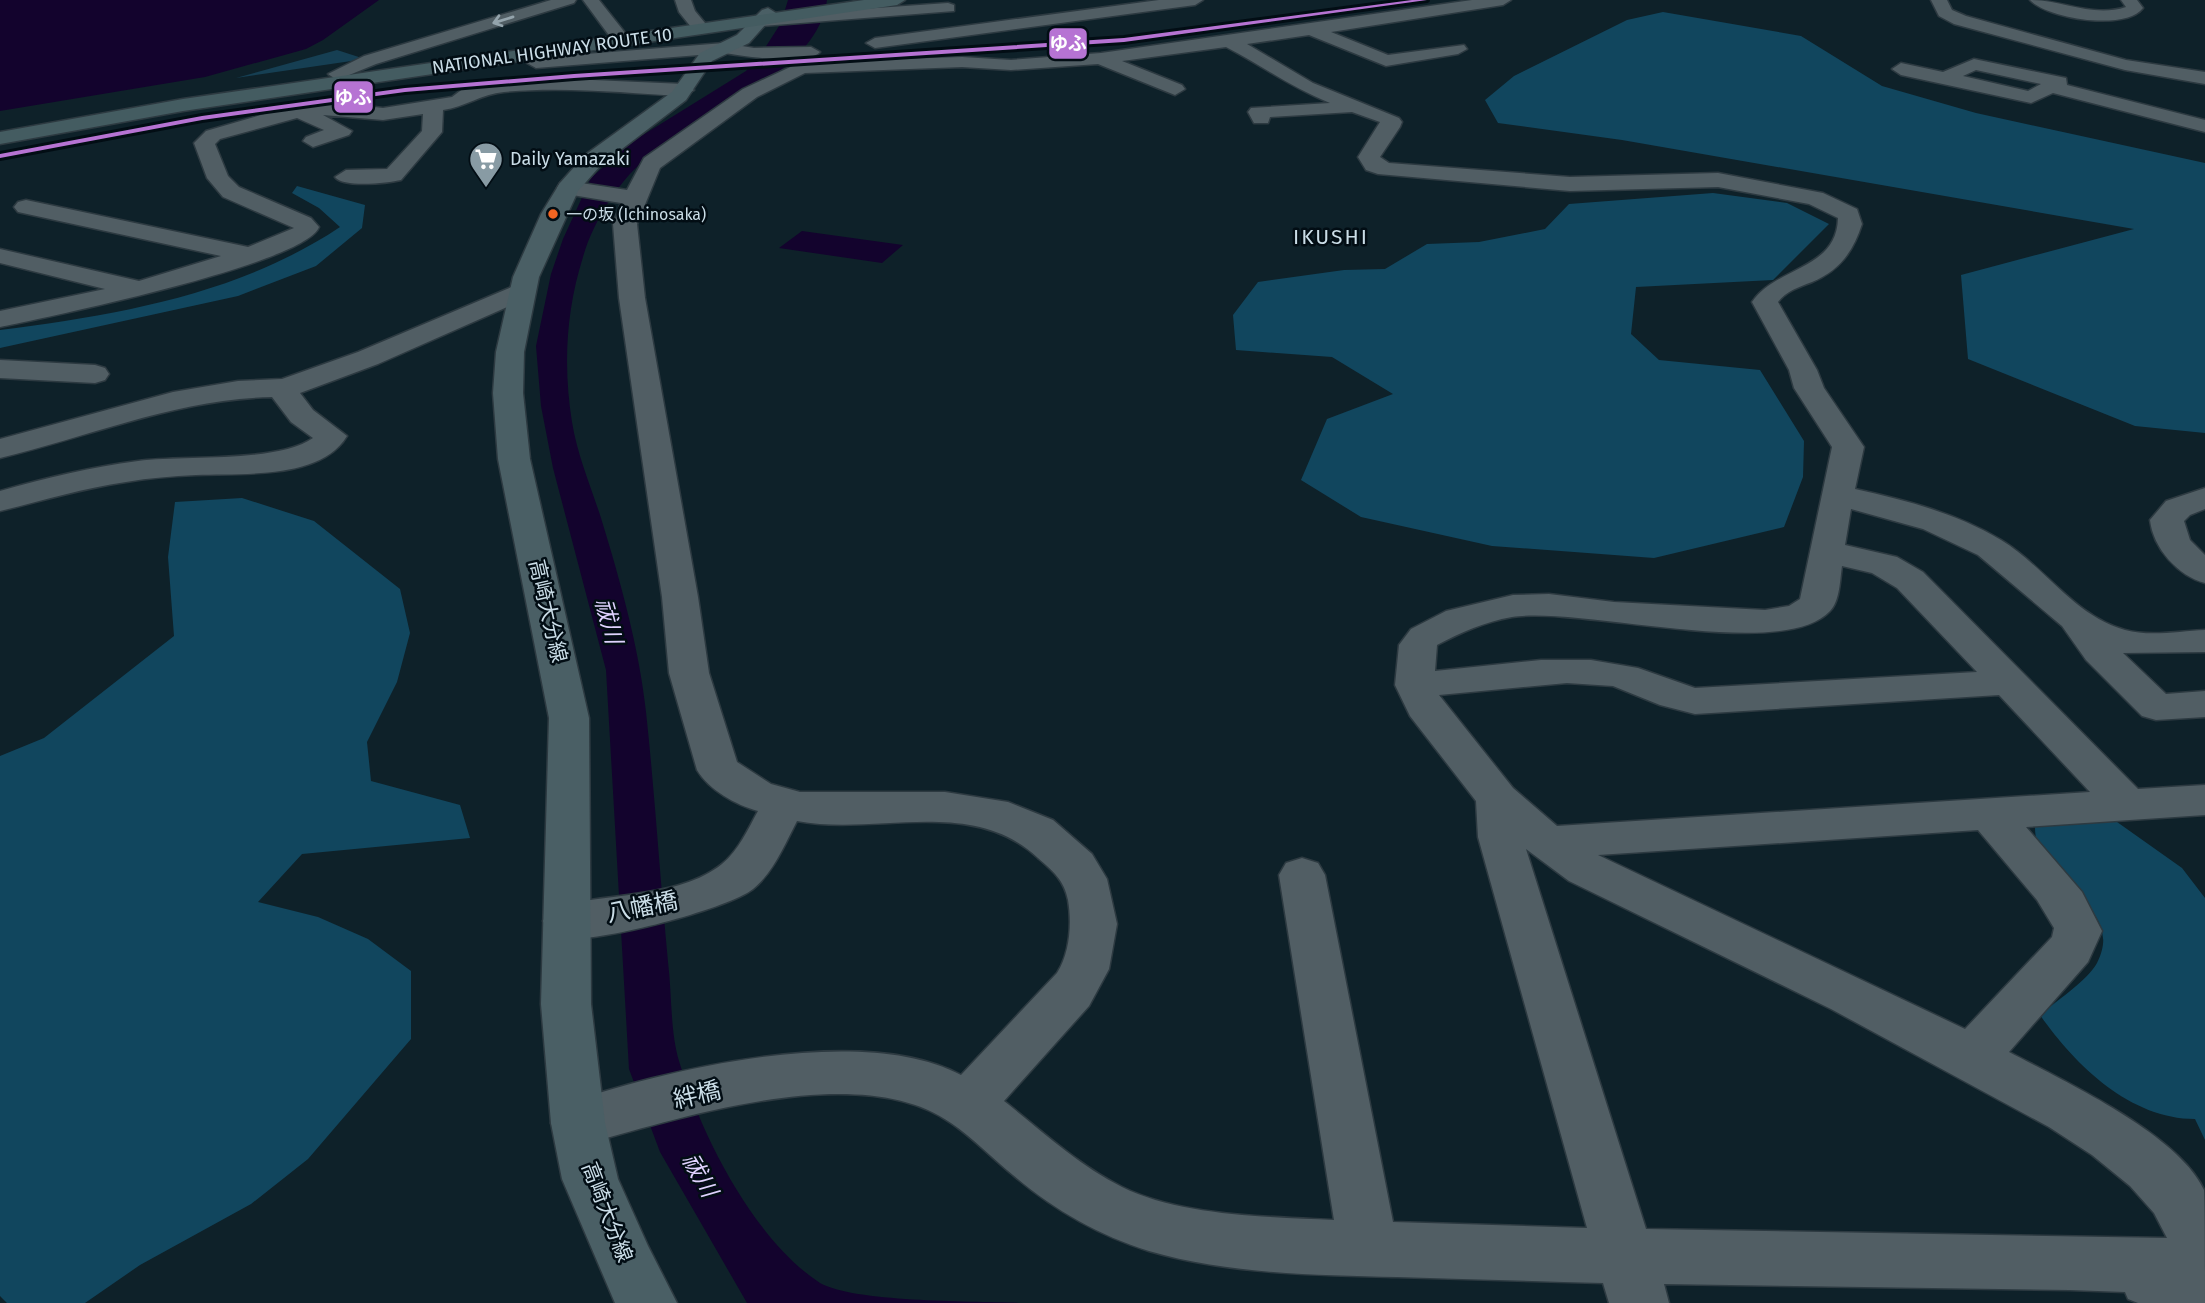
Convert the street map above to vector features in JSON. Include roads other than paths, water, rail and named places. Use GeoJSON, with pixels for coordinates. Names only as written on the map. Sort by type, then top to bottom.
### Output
{"type":"FeatureCollection","features":[{"type":"Feature","properties":{"kind":"highway"},"geometry":{"type":"LineString","coordinates":[[840,9],[897,0]]}},
{"type":"Feature","properties":{"kind":"highway","name":"NATIONAL HIGHWAY ROUTE 10"},"geometry":{"type":"LineString","coordinates":[[0,128],[337,74],[697,23],[765,23]]}},
{"type":"Feature","properties":{"kind":"highway","name":"NATIONAL HIGHWAY ROUTE 10"},"geometry":{"type":"LineString","coordinates":[[0,138],[183,106],[765,23]]}},
{"type":"Feature","properties":{"kind":"main road","name":"高崎大分線"},"geometry":{"type":"LineString","coordinates":[[647,1303],[626,1265],[590,1179],[601,1117],[566,1004],[578,919],[569,718],[558,657],[517,480],[509,417],[510,352],[521,291],[545,232],[574,189],[581,172],[684,90],[706,57],[765,23]]}},
{"type":"Feature","properties":{"kind":"street"},"geometry":{"type":"LineString","coordinates":[[337,74],[370,60],[568,0]]}},
{"type":"Feature","properties":{"kind":"street"},"geometry":{"type":"LineString","coordinates":[[592,0],[617,34]]}},
{"type":"Feature","properties":{"kind":"street"},"geometry":{"type":"LineString","coordinates":[[683,0],[687,12],[697,23]]}},
{"type":"Feature","properties":{"kind":"street"},"geometry":{"type":"LineString","coordinates":[[858,45],[1195,0]]}},
{"type":"Feature","properties":{"kind":"street"},"geometry":{"type":"LineString","coordinates":[[765,23],[806,57],[1010,65],[1101,58],[1311,30],[1503,0]]}},
{"type":"Feature","properties":{"kind":"street"},"geometry":{"type":"LineString","coordinates":[[1940,0],[1945,13],[1959,20],[2125,65],[2205,78]]}},
{"type":"Feature","properties":{"kind":"street"},"geometry":{"type":"LineString","coordinates":[[2038,0],[2077,15],[2105,17],[2133,10],[2129,0]]}},
{"type":"Feature","properties":{"kind":"street"},"geometry":{"type":"LineString","coordinates":[[1465,6],[1504,20]]}},
{"type":"Feature","properties":{"kind":"street"},"geometry":{"type":"LineString","coordinates":[[512,57],[515,61],[531,63],[840,9],[921,10],[960,7]]}},
{"type":"Feature","properties":{"kind":"street"},"geometry":{"type":"LineString","coordinates":[[921,10],[965,31]]}},
{"type":"Feature","properties":{"kind":"street"},"geometry":{"type":"LineString","coordinates":[[1334,42],[1464,22],[1435,11]]}},
{"type":"Feature","properties":{"kind":"street"},"geometry":{"type":"LineString","coordinates":[[1311,30],[1334,42],[1386,61]]}},
{"type":"Feature","properties":{"kind":"street"},"geometry":{"type":"LineString","coordinates":[[1355,50],[1472,32]]}},
{"type":"Feature","properties":{"kind":"street"},"geometry":{"type":"LineString","coordinates":[[1228,41],[1262,58],[1306,87],[1378,114],[1392,122],[1388,133],[1371,148],[1368,157],[1374,165],[1386,169],[1570,184],[1718,180],[1815,198],[1849,214],[1850,223],[1836,259],[1779,289],[1765,302],[1803,370],[1809,388],[1849,447],[1843,463],[1829,552],[1817,604],[1800,616],[1745,621],[1614,613],[1549,605],[1498,608],[1459,619],[1424,637],[1415,657],[1415,685],[1424,707],[1498,799],[1548,842],[1585,869],[1972,1057],[2105,1134],[2155,1174],[2190,1219],[2205,1271]]}},
{"type":"Feature","properties":{"kind":"street"},"geometry":{"type":"LineString","coordinates":[[832,48],[806,57],[669,146],[648,168],[629,197],[625,231],[632,299],[680,597],[689,673],[718,770],[746,790],[784,804],[810,807],[947,805],[993,813],[1030,825],[1062,848],[1081,872],[1091,898],[1093,929],[1089,958],[1077,984],[968,1104]]}},
{"type":"Feature","properties":{"kind":"street"},"geometry":{"type":"LineString","coordinates":[[1336,99],[1351,74],[1362,65],[1458,49]]}},
{"type":"Feature","properties":{"kind":"street"},"geometry":{"type":"LineString","coordinates":[[1101,58],[1175,89]]}},
{"type":"Feature","properties":{"kind":"street"},"geometry":{"type":"LineString","coordinates":[[1901,69],[2031,97],[2050,86],[2205,126]]}},
{"type":"Feature","properties":{"kind":"street"},"geometry":{"type":"LineString","coordinates":[[0,319],[140,289],[300,236],[307,227],[231,192],[218,178],[203,141],[262,119],[333,108],[374,114],[458,102],[480,89],[529,84],[684,90]]}},
{"type":"Feature","properties":{"kind":"street"},"geometry":{"type":"LineString","coordinates":[[346,177],[393,175],[432,132],[433,106]]}},
{"type":"Feature","properties":{"kind":"street"},"geometry":{"type":"LineString","coordinates":[[1261,118],[1258,112],[1358,107]]}},
{"type":"Feature","properties":{"kind":"street"},"geometry":{"type":"LineString","coordinates":[[298,112],[342,131],[313,141]]}},
{"type":"Feature","properties":{"kind":"street"},"geometry":{"type":"LineString","coordinates":[[612,149],[669,146]]}},
{"type":"Feature","properties":{"kind":"street"},"geometry":{"type":"LineString","coordinates":[[574,189],[629,197]]}},
{"type":"Feature","properties":{"kind":"street"},"geometry":{"type":"LineString","coordinates":[[26,207],[249,255]]}},
{"type":"Feature","properties":{"kind":"street"},"geometry":{"type":"LineString","coordinates":[[0,256],[140,289]]}},
{"type":"Feature","properties":{"kind":"street"},"geometry":{"type":"LineString","coordinates":[[0,449],[62,430],[189,399],[232,391],[286,388],[368,358],[521,291]]}},
{"type":"Feature","properties":{"kind":"street"},"geometry":{"type":"LineString","coordinates":[[0,295],[54,309]]}},
{"type":"Feature","properties":{"kind":"street"},"geometry":{"type":"LineString","coordinates":[[0,369],[95,373]]}},
{"type":"Feature","properties":{"kind":"street"},"geometry":{"type":"LineString","coordinates":[[0,501],[121,472],[272,462],[299,456],[328,443],[331,436],[302,416],[287,400],[284,393],[286,388]]}},
{"type":"Feature","properties":{"kind":"street"},"geometry":{"type":"LineString","coordinates":[[1839,496],[1913,512],[1970,537],[2025,572],[2087,629],[2119,641],[2205,641]]}},
{"type":"Feature","properties":{"kind":"street"},"geometry":{"type":"LineString","coordinates":[[2205,498],[2178,508],[2166,520],[2169,534],[2177,548],[2205,572]]}},
{"type":"Feature","properties":{"kind":"street"},"geometry":{"type":"LineString","coordinates":[[1829,552],[1884,565],[1902,574],[2128,805]]}},
{"type":"Feature","properties":{"kind":"street"},"geometry":{"type":"LineString","coordinates":[[2073,618],[2100,652],[2156,707],[2205,704]]}},
{"type":"Feature","properties":{"kind":"street"},"geometry":{"type":"LineString","coordinates":[[1415,685],[1570,672],[1598,673],[1623,677],[1678,698],[1704,701],[2009,682]]}},
{"type":"Feature","properties":{"kind":"street"},"geometry":{"type":"LineString","coordinates":[[1498,799],[1500,837],[1632,1281]]}},
{"type":"Feature","properties":{"kind":"street"},"geometry":{"type":"LineString","coordinates":[[1548,842],[2205,800]]}},
{"type":"Feature","properties":{"kind":"street","name":"八幡橋"},"geometry":{"type":"LineString","coordinates":[[578,919],[710,892],[737,876],[750,861],[784,804]]}},
{"type":"Feature","properties":{"kind":"street"},"geometry":{"type":"LineString","coordinates":[[1972,1057],[2071,949],[2078,926],[2069,907],[1989,814]]}},
{"type":"Feature","properties":{"kind":"street"},"geometry":{"type":"LineString","coordinates":[[1302,875],[1368,1248]]}},
{"type":"Feature","properties":{"kind":"street","name":"絆橋"},"geometry":{"type":"LineString","coordinates":[[601,1117],[771,1078],[811,1072],[862,1071],[940,1089],[968,1104],[1032,1160],[1084,1197],[1147,1224],[1224,1238],[1368,1248],[1632,1281],[2104,1263],[2205,1271]]}},
{"type":"Feature","properties":{"kind":"street"},"geometry":{"type":"LineString","coordinates":[[2104,1263],[2205,1301]]}},
{"type":"Feature","properties":{"kind":"water"},"geometry":{"type":"Polygon","coordinates":[[[0,0],[379,0],[306,49],[205,77],[0,111],[0,0]]]}},
{"type":"Feature","properties":{"kind":"water","name":"祓川"},"geometry":{"type":"Polygon","coordinates":[[[788,0],[827,0],[819,26],[803,49],[781,70],[755,89],[673,138],[629,175],[594,228],[577,277],[570,318],[567,359],[574,434],[622,589],[643,688],[676,1049],[701,1121],[733,1184],[773,1241],[820,1283],[837,1290],[888,1298],[1025,1303],[747,1303],[660,1152],[629,1069],[606,670],[553,468],[541,406],[536,346],[551,274],[563,239],[591,178],[630,143],[746,71],[781,23],[788,0]]]}},
{"type":"Feature","properties":{"kind":"water"},"geometry":{"type":"Polygon","coordinates":[[[802,231],[903,245],[882,263],[779,248],[802,231]]]}},
{"type":"Feature","properties":{"kind":"place","name":"Daily Yamazaki"},"geometry":{"type":"Point","coordinates":[486,189]}},
{"type":"Feature","properties":{"kind":"place","name":"一の坂 (Ichinosaka)"},"geometry":{"type":"Point","coordinates":[553,214]}},
{"type":"Feature","properties":{"kind":"district","name":"IKUSHI"},"geometry":{"type":"Point","coordinates":[1331,237]}}]}
